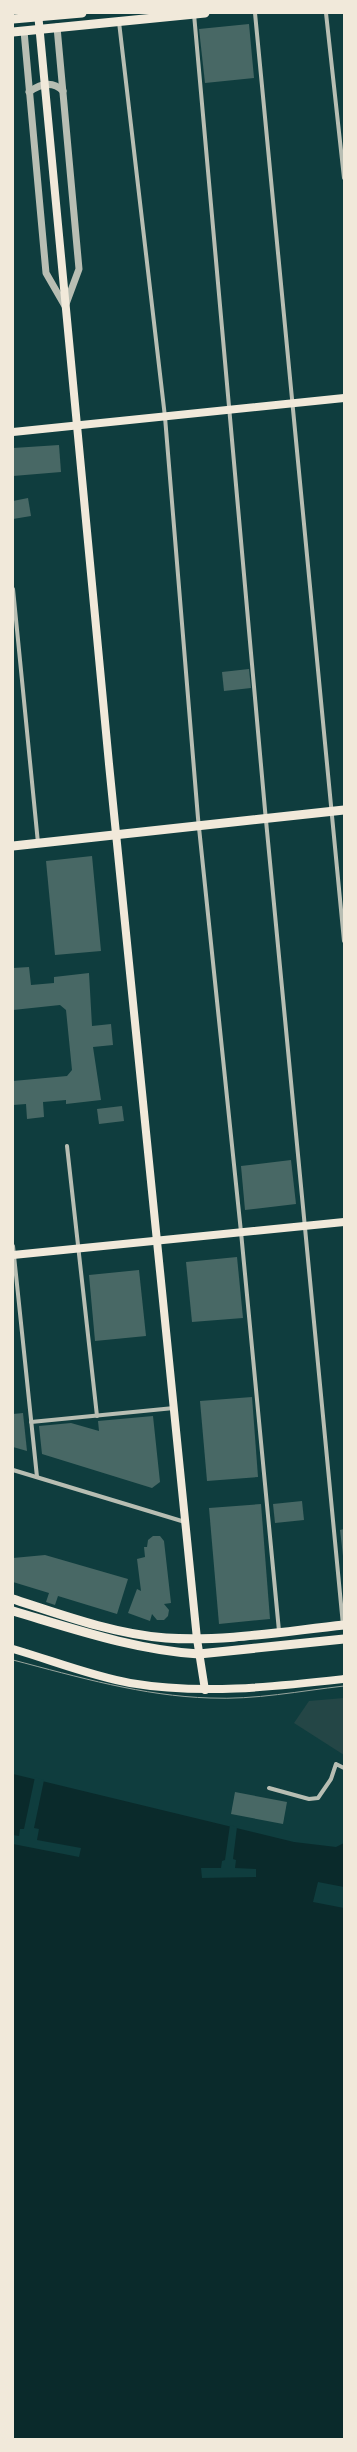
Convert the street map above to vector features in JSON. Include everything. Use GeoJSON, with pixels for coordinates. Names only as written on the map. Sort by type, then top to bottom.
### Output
{"type":"FeatureCollection","features":[{"type":"Feature","properties":{"kind":"main road"},"geometry":{"type":"LineString","coordinates":[[38,13],[116,835],[175,1408],[197,1639],[205,1690]]}},
{"type":"Feature","properties":{"kind":"main road"},"geometry":{"type":"LineString","coordinates":[[13,19],[82,13]]}},
{"type":"Feature","properties":{"kind":"main road"},"geometry":{"type":"LineString","coordinates":[[13,32],[206,13]]}},
{"type":"Feature","properties":{"kind":"main road"},"geometry":{"type":"LineString","coordinates":[[13,432],[344,398]]}},
{"type":"Feature","properties":{"kind":"main road"},"geometry":{"type":"LineString","coordinates":[[13,846],[37,840],[116,835],[199,821],[266,813],[330,807],[344,810]]}},
{"type":"Feature","properties":{"kind":"main road"},"geometry":{"type":"LineString","coordinates":[[13,1255],[344,1222]]}},
{"type":"Feature","properties":{"kind":"main road"},"geometry":{"type":"LineString","coordinates":[[13,1599],[77,1620],[142,1634],[197,1639],[344,1625]]}},
{"type":"Feature","properties":{"kind":"main road"},"geometry":{"type":"LineString","coordinates":[[13,1611],[141,1647],[199,1654],[344,1639]]}},
{"type":"Feature","properties":{"kind":"main road"},"geometry":{"type":"LineString","coordinates":[[74,1629],[77,1620]]}},
{"type":"Feature","properties":{"kind":"main road"},"geometry":{"type":"LineString","coordinates":[[13,1650],[128,1682],[205,1690],[344,1679]]}},
{"type":"Feature","properties":{"kind":"street"},"geometry":{"type":"LineString","coordinates":[[255,13],[344,941]]}},
{"type":"Feature","properties":{"kind":"street"},"geometry":{"type":"LineString","coordinates":[[326,13],[344,178]]}},
{"type":"Feature","properties":{"kind":"street"},"geometry":{"type":"LineString","coordinates":[[194,14],[231,410],[266,813],[344,1625]]}},
{"type":"Feature","properties":{"kind":"street"},"geometry":{"type":"LineString","coordinates":[[119,22],[165,416],[199,821],[241,1232],[279,1631]]}},
{"type":"Feature","properties":{"kind":"street"},"geometry":{"type":"LineString","coordinates":[[57,28],[79,269],[65,306]]}},
{"type":"Feature","properties":{"kind":"street"},"geometry":{"type":"LineString","coordinates":[[24,31],[46,273],[65,306]]}},
{"type":"Feature","properties":{"kind":"street"},"geometry":{"type":"LineString","coordinates":[[29,92],[42,84],[48,84],[63,91]]}},
{"type":"Feature","properties":{"kind":"street"},"geometry":{"type":"LineString","coordinates":[[13,589],[37,840]]}},
{"type":"Feature","properties":{"kind":"street"},"geometry":{"type":"LineString","coordinates":[[67,1146],[97,1416]]}},
{"type":"Feature","properties":{"kind":"street"},"geometry":{"type":"LineString","coordinates":[[13,1246],[37,1477]]}},
{"type":"Feature","properties":{"kind":"street"},"geometry":{"type":"LineString","coordinates":[[31,1422],[175,1408]]}},
{"type":"Feature","properties":{"kind":"street"},"geometry":{"type":"LineString","coordinates":[[13,1470],[186,1522]]}},
{"type":"Feature","properties":{"kind":"street"},"geometry":{"type":"LineString","coordinates":[[269,1788],[309,1799],[318,1798],[331,1779],[336,1764],[344,1768]]}},
{"type":"Feature","properties":{"kind":"shaded area"},"geometry":{"type":"Polygon","coordinates":[[[344,1698],[344,1755],[294,1723],[309,1701],[344,1698]]]}},
{"type":"Feature","properties":{"kind":"shaded area"},"geometry":{"type":"Polygon","coordinates":[[[13,1774],[294,1842],[336,1847],[344,1843],[344,2439],[13,2439],[13,1774]]]}},
{"type":"Feature","properties":{"kind":"pier"},"geometry":{"type":"Polygon","coordinates":[[[35,1777],[44,1780],[34,1828],[39,1829],[37,1840],[81,1848],[79,1857],[13,1844],[13,1835],[19,1836],[20,1829],[24,1829],[35,1777]]]}},
{"type":"Feature","properties":{"kind":"pier"},"geometry":{"type":"Polygon","coordinates":[[[230,1825],[237,1827],[233,1859],[236,1860],[235,1868],[256,1869],[256,1877],[202,1878],[201,1868],[221,1868],[222,1861],[225,1860],[230,1825]]]}},
{"type":"Feature","properties":{"kind":"pier"},"geometry":{"type":"Polygon","coordinates":[[[318,1882],[344,1887],[344,1908],[313,1902],[318,1882]]]}},
{"type":"Feature","properties":{"kind":"building"},"geometry":{"type":"Polygon","coordinates":[[[249,24],[254,78],[205,83],[199,29],[249,24]]]}},
{"type":"Feature","properties":{"kind":"building"},"geometry":{"type":"Polygon","coordinates":[[[59,445],[61,472],[13,476],[13,448],[59,445]]]}},
{"type":"Feature","properties":{"kind":"building"},"geometry":{"type":"Polygon","coordinates":[[[28,498],[31,516],[13,519],[13,501],[28,498]]]}},
{"type":"Feature","properties":{"kind":"building"},"geometry":{"type":"Polygon","coordinates":[[[249,669],[251,688],[224,691],[222,672],[249,669]]]}},
{"type":"Feature","properties":{"kind":"building"},"geometry":{"type":"Polygon","coordinates":[[[92,856],[101,951],[55,955],[46,861],[92,856]]]}},
{"type":"Feature","properties":{"kind":"building"},"geometry":{"type":"Polygon","coordinates":[[[29,967],[31,985],[54,983],[54,977],[89,973],[92,1026],[111,1024],[113,1045],[93,1047],[101,1100],[66,1104],[66,1100],[43,1102],[44,1117],[27,1119],[26,1104],[13,1105],[13,1081],[67,1076],[72,1070],[66,1010],[60,1005],[13,1010],[13,968],[29,967]]]}},
{"type":"Feature","properties":{"kind":"building"},"geometry":{"type":"Polygon","coordinates":[[[122,1106],[124,1121],[99,1124],[97,1109],[122,1106]]]}},
{"type":"Feature","properties":{"kind":"building"},"geometry":{"type":"Polygon","coordinates":[[[291,1160],[296,1204],[245,1210],[241,1166],[291,1160]]]}},
{"type":"Feature","properties":{"kind":"building"},"geometry":{"type":"Polygon","coordinates":[[[237,1257],[243,1318],[192,1322],[186,1262],[237,1257]]]}},
{"type":"Feature","properties":{"kind":"building"},"geometry":{"type":"Polygon","coordinates":[[[139,1270],[146,1336],[95,1341],[89,1275],[139,1270]]]}},
{"type":"Feature","properties":{"kind":"building"},"geometry":{"type":"Polygon","coordinates":[[[252,1397],[258,1477],[207,1481],[200,1401],[252,1397]]]}},
{"type":"Feature","properties":{"kind":"building"},"geometry":{"type":"Polygon","coordinates":[[[23,1413],[27,1451],[13,1447],[13,1414],[23,1413]]]}},
{"type":"Feature","properties":{"kind":"building"},"geometry":{"type":"Polygon","coordinates":[[[153,1416],[160,1482],[152,1488],[42,1454],[39,1426],[71,1423],[99,1431],[98,1421],[153,1416]]]}},
{"type":"Feature","properties":{"kind":"building"},"geometry":{"type":"Polygon","coordinates":[[[302,1501],[304,1520],[275,1523],[273,1504],[302,1501]]]}},
{"type":"Feature","properties":{"kind":"building"},"geometry":{"type":"Polygon","coordinates":[[[261,1504],[270,1619],[219,1624],[209,1508],[261,1504]]]}},
{"type":"Feature","properties":{"kind":"building"},"geometry":{"type":"Polygon","coordinates":[[[344,1529],[344,1555],[343,1556],[340,1530],[344,1529]]]}},
{"type":"Feature","properties":{"kind":"building"},"geometry":{"type":"Polygon","coordinates":[[[153,1536],[160,1536],[164,1541],[171,1603],[164,1604],[169,1610],[168,1616],[164,1620],[157,1620],[152,1614],[150,1621],[128,1613],[137,1589],[141,1591],[137,1559],[145,1557],[144,1547],[147,1547],[148,1540],[153,1536]]]}},
{"type":"Feature","properties":{"kind":"building"},"geometry":{"type":"Polygon","coordinates":[[[45,1555],[128,1579],[117,1614],[58,1596],[55,1605],[46,1602],[49,1593],[13,1582],[13,1558],[45,1555]]]}},
{"type":"Feature","properties":{"kind":"building"},"geometry":{"type":"Polygon","coordinates":[[[235,1792],[287,1802],[283,1824],[231,1814],[235,1792]]]}},
{"type":"Feature","properties":{"kind":"tram line"},"geometry":{"type":"LineString","coordinates":[[13,1660],[135,1690],[160,1694],[210,1698],[244,1698],[344,1686]]}}]}
